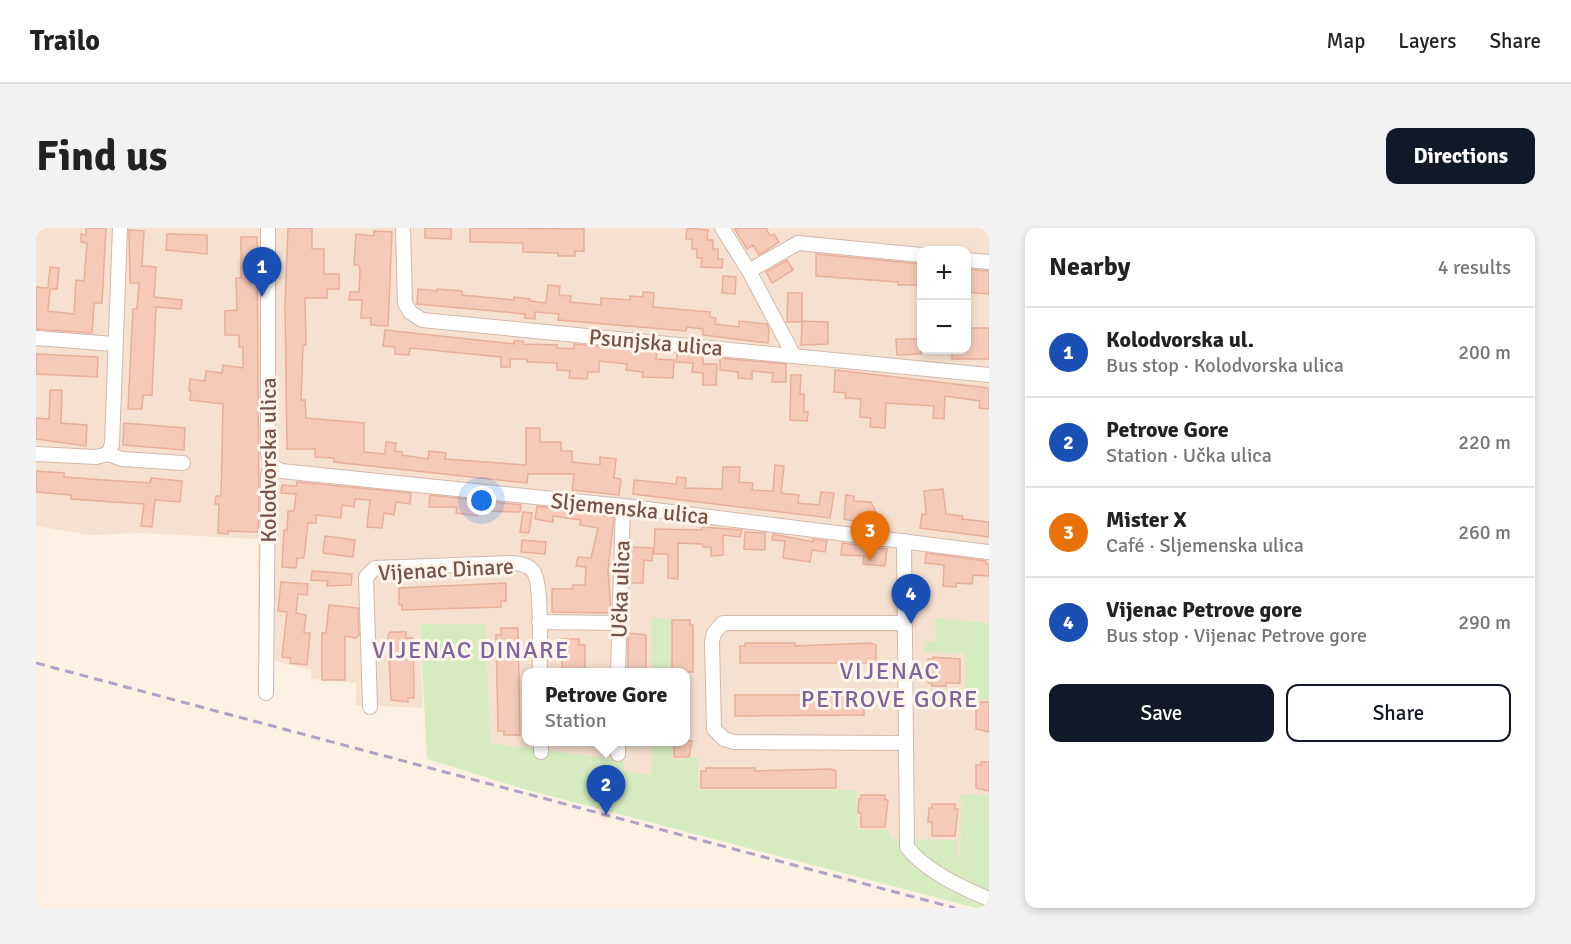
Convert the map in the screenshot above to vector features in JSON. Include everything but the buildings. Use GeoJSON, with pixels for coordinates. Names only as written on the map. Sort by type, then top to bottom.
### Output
{"type":"FeatureCollection","features":[{"type":"Feature","properties":{"kind":"street"},"geometry":{"type":"LineString","coordinates":[[108,454],[112,444],[120,228]]}},
{"type":"Feature","properties":{"kind":"street","name":"Kolodvorska ulica"},"geometry":{"type":"LineString","coordinates":[[266,693],[268,476],[272,465],[268,453],[268,228]]}},
{"type":"Feature","properties":{"kind":"street","name":"Psunjska ulica"},"geometry":{"type":"LineString","coordinates":[[403,228],[405,303],[410,312],[422,320],[793,354],[989,375]]}},
{"type":"Feature","properties":{"kind":"street"},"geometry":{"type":"LineString","coordinates":[[722,228],[749,271],[793,354]]}},
{"type":"Feature","properties":{"kind":"street"},"geometry":{"type":"LineString","coordinates":[[749,271],[798,243],[917,255]]}},
{"type":"Feature","properties":{"kind":"street"},"geometry":{"type":"LineString","coordinates":[[971,260],[989,262]]}},
{"type":"Feature","properties":{"kind":"street"},"geometry":{"type":"LineString","coordinates":[[36,338],[114,344]]}},
{"type":"Feature","properties":{"kind":"street"},"geometry":{"type":"LineString","coordinates":[[36,454],[96,458],[108,454],[122,459],[183,463]]}},
{"type":"Feature","properties":{"kind":"street","name":"Sljemenska ulica"},"geometry":{"type":"LineString","coordinates":[[272,465],[281,471],[624,507],[989,552]]}},
{"type":"Feature","properties":{"kind":"street","name":"Učka ulica"},"geometry":{"type":"LineString","coordinates":[[618,668],[624,507]]}},
{"type":"Feature","properties":{"kind":"street"},"geometry":{"type":"LineString","coordinates":[[904,541],[907,847],[941,874],[968,891],[989,899]]}},
{"type":"Feature","properties":{"kind":"street","name":"Vijenac Dinare"},"geometry":{"type":"LineString","coordinates":[[370,707],[366,577],[370,569],[520,564],[528,566],[537,578],[540,668]]}},
{"type":"Feature","properties":{"kind":"street"},"geometry":{"type":"LineString","coordinates":[[539,622],[619,623]]}},
{"type":"Feature","properties":{"kind":"street"},"geometry":{"type":"LineString","coordinates":[[905,623],[723,623],[714,633],[712,642],[712,677],[713,723],[719,735],[724,739],[734,742],[906,743]]}},
{"type":"Feature","properties":{"kind":"shaded area"},"geometry":{"type":"Polygon","coordinates":[[[36,228],[989,228],[989,861],[957,855],[956,840],[890,839],[889,830],[858,830],[856,790],[699,790],[698,757],[651,776],[623,771],[624,760],[490,743],[486,624],[420,624],[423,708],[356,705],[356,683],[311,679],[311,670],[258,657],[258,539],[141,533],[91,535],[36,526],[36,228]]]}},
{"type":"Feature","properties":{"kind":"green space"},"geometry":{"type":"Polygon","coordinates":[[[651,617],[672,620],[672,668],[652,668],[651,617]]]}},
{"type":"Feature","properties":{"kind":"green space"},"geometry":{"type":"Polygon","coordinates":[[[935,618],[989,623],[989,700],[922,700],[923,691],[965,691],[965,653],[925,652],[925,642],[936,641],[935,618]]]}},
{"type":"Feature","properties":{"kind":"green space"},"geometry":{"type":"Polygon","coordinates":[[[420,624],[486,624],[490,743],[624,760],[624,771],[651,775],[652,746],[674,746],[673,760],[698,757],[699,790],[856,790],[858,830],[889,830],[891,839],[957,840],[957,855],[960,856],[961,794],[989,795],[989,908],[976,908],[524,789],[427,759],[420,624]]]}},
{"type":"Feature","properties":{"kind":"railway"},"geometry":{"type":"LineString","coordinates":[[36,663],[955,908]]}},
{"type":"Feature","properties":{"kind":"place","name":"Kolodvorska ul."},"geometry":{"type":"Point","coordinates":[262,297]}},
{"type":"Feature","properties":{"kind":"place","name":"Mister X"},"geometry":{"type":"Point","coordinates":[870,561]}},
{"type":"Feature","properties":{"kind":"place","name":"Vijenac Petrove gore"},"geometry":{"type":"Point","coordinates":[911,624]}},
{"type":"Feature","properties":{"kind":"place","name":"Petrove Gore"},"geometry":{"type":"Point","coordinates":[606,815]}},
{"type":"Feature","properties":{"kind":"district","name":"VIJENAC DINARE"},"geometry":{"type":"Point","coordinates":[471,650]}},
{"type":"Feature","properties":{"kind":"district","name":"VIJENAC PETROVE GORE"},"geometry":{"type":"Point","coordinates":[890,685]}}]}
